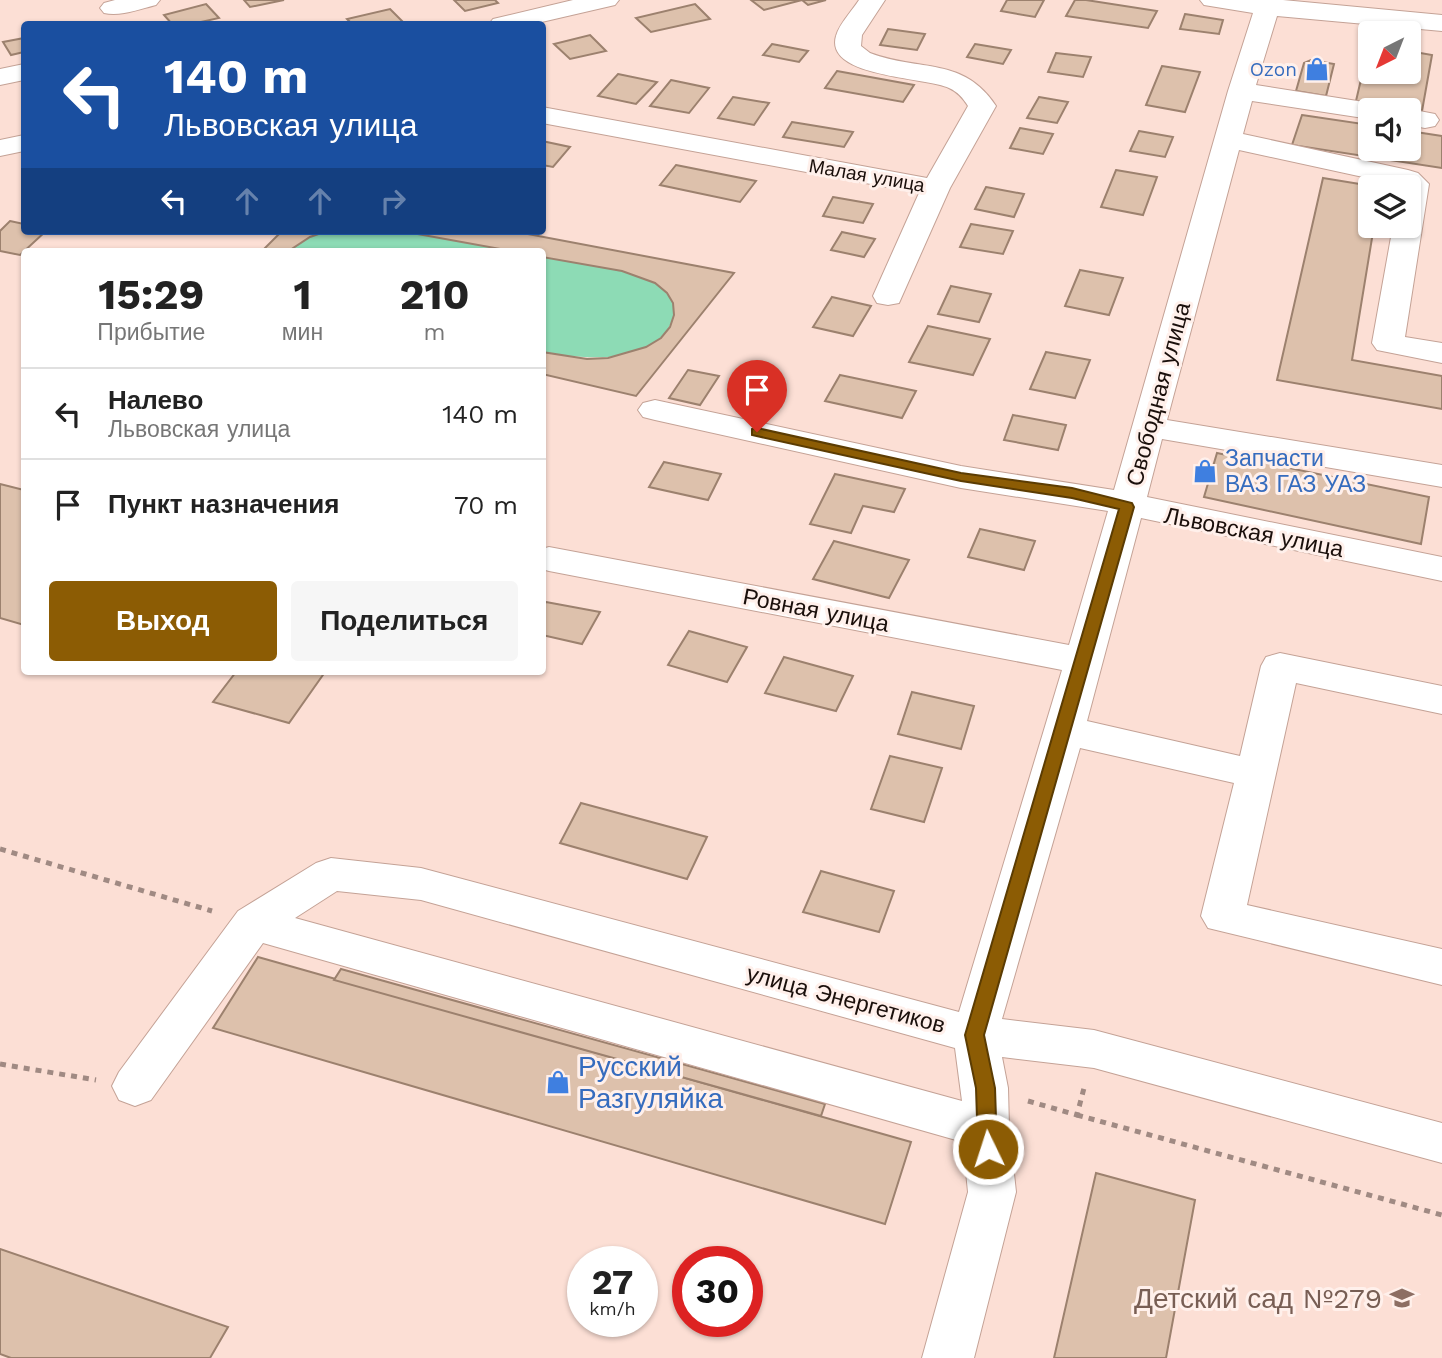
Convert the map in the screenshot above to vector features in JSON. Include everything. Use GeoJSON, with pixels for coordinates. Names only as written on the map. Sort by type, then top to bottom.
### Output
{"type":"FeatureCollection","features":[{"type":"Feature","properties":{"kind":"street"},"geometry":{"type":"LineString","coordinates":[[114,11],[146,0]]}},
{"type":"Feature","properties":{"kind":"street"},"geometry":{"type":"LineString","coordinates":[[515,21],[606,0]]}},
{"type":"Feature","properties":{"kind":"street","name":"Малая улица"},"geometry":{"type":"LineString","coordinates":[[546,116],[936,188],[982,106],[969,87],[951,80],[867,61],[853,54],[848,48],[849,35],[872,0]]}},
{"type":"Feature","properties":{"kind":"street"},"geometry":{"type":"LineString","coordinates":[[1213,0],[1415,10],[1442,23]]}},
{"type":"Feature","properties":{"kind":"street","name":"Свободная улица"},"geometry":{"type":"LineString","coordinates":[[948,1358],[992,1192],[985,1128],[985,1088],[975,1035],[1065,730],[1241,91],[1269,4]]}},
{"type":"Feature","properties":{"kind":"street"},"geometry":{"type":"LineString","coordinates":[[0,77],[21,73]]}},
{"type":"Feature","properties":{"kind":"street"},"geometry":{"type":"LineString","coordinates":[[1241,91],[1358,109]]}},
{"type":"Feature","properties":{"kind":"street"},"geometry":{"type":"LineString","coordinates":[[1228,139],[1390,175]]}},
{"type":"Feature","properties":{"kind":"street"},"geometry":{"type":"LineString","coordinates":[[0,148],[21,144]]}},
{"type":"Feature","properties":{"kind":"street"},"geometry":{"type":"LineString","coordinates":[[888,296],[936,188]]}},
{"type":"Feature","properties":{"kind":"street"},"geometry":{"type":"LineString","coordinates":[[1406,238],[1388,343],[1442,353]]}},
{"type":"Feature","properties":{"kind":"street","name":"Львовская улица"},"geometry":{"type":"LineString","coordinates":[[655,410],[961,477],[1072,493],[1127,507],[1442,569]]}},
{"type":"Feature","properties":{"kind":"street"},"geometry":{"type":"LineString","coordinates":[[1149,427],[1442,476]]}},
{"type":"Feature","properties":{"kind":"street","name":"Ровная улица"},"geometry":{"type":"LineString","coordinates":[[549,559],[1083,661]]}},
{"type":"Feature","properties":{"kind":"street"},"geometry":{"type":"LineString","coordinates":[[1442,700],[1280,666],[1223,916],[1442,967]]}},
{"type":"Feature","properties":{"kind":"street"},"geometry":{"type":"LineString","coordinates":[[1065,730],[1256,774]]}},
{"type":"Feature","properties":{"kind":"street","name":"улица Энергетиков"},"geometry":{"type":"LineString","coordinates":[[253,923],[331,874],[421,884],[975,1035],[1094,1049],[1442,1143]]}},
{"type":"Feature","properties":{"kind":"street"},"geometry":{"type":"LineString","coordinates":[[135,1086],[253,923],[985,1128]]}},
{"type":"Feature","properties":{"kind":"path"},"geometry":{"type":"LineString","coordinates":[[0,849],[253,923]]}},
{"type":"Feature","properties":{"kind":"path"},"geometry":{"type":"LineString","coordinates":[[0,1064],[135,1086]]}},
{"type":"Feature","properties":{"kind":"path"},"geometry":{"type":"LineString","coordinates":[[1077,1115],[1442,1215]]}},
{"type":"Feature","properties":{"kind":"green space"},"geometry":{"type":"Polygon","coordinates":[[[423,235],[495,248],[293,248],[310,237],[423,235]]]}},
{"type":"Feature","properties":{"kind":"green space"},"geometry":{"type":"Polygon","coordinates":[[[546,258],[631,272],[656,284],[668,295],[674,309],[672,320],[663,335],[650,346],[634,353],[615,356],[577,357],[546,352],[546,258]]]}},
{"type":"Feature","properties":{"kind":"building"},"geometry":{"type":"Polygon","coordinates":[[[244,0],[284,0],[250,7],[244,0]]]}},
{"type":"Feature","properties":{"kind":"building"},"geometry":{"type":"Polygon","coordinates":[[[454,0],[495,0],[498,3],[465,11],[454,0]]]}},
{"type":"Feature","properties":{"kind":"building"},"geometry":{"type":"Polygon","coordinates":[[[751,0],[802,0],[764,10],[751,0]]]}},
{"type":"Feature","properties":{"kind":"building"},"geometry":{"type":"Polygon","coordinates":[[[802,0],[826,0],[808,5],[802,0]]]}},
{"type":"Feature","properties":{"kind":"building"},"geometry":{"type":"Polygon","coordinates":[[[1007,0],[1044,0],[1035,17],[1001,11],[1007,0]]]}},
{"type":"Feature","properties":{"kind":"building"},"geometry":{"type":"Polygon","coordinates":[[[1075,0],[1157,11],[1148,28],[1066,16],[1075,0]]]}},
{"type":"Feature","properties":{"kind":"building"},"geometry":{"type":"Polygon","coordinates":[[[206,4],[219,18],[206,21],[169,21],[164,15],[206,4]]]}},
{"type":"Feature","properties":{"kind":"building"},"geometry":{"type":"Polygon","coordinates":[[[695,4],[710,19],[651,32],[636,18],[695,4]]]}},
{"type":"Feature","properties":{"kind":"building"},"geometry":{"type":"Polygon","coordinates":[[[390,9],[402,21],[349,21],[347,19],[390,9]]]}},
{"type":"Feature","properties":{"kind":"building"},"geometry":{"type":"Polygon","coordinates":[[[1185,14],[1223,20],[1219,34],[1180,29],[1185,14]]]}},
{"type":"Feature","properties":{"kind":"building"},"geometry":{"type":"Polygon","coordinates":[[[888,29],[925,34],[917,50],[880,45],[888,29]]]}},
{"type":"Feature","properties":{"kind":"building"},"geometry":{"type":"Polygon","coordinates":[[[590,35],[606,51],[570,59],[554,44],[590,35]]]}},
{"type":"Feature","properties":{"kind":"building"},"geometry":{"type":"Polygon","coordinates":[[[21,39],[21,53],[11,55],[3,42],[21,39]]]}},
{"type":"Feature","properties":{"kind":"building"},"geometry":{"type":"Polygon","coordinates":[[[772,44],[808,51],[799,62],[763,55],[772,44]]]}},
{"type":"Feature","properties":{"kind":"building"},"geometry":{"type":"Polygon","coordinates":[[[975,44],[1011,50],[1003,64],[967,57],[975,44]]]}},
{"type":"Feature","properties":{"kind":"building"},"geometry":{"type":"Polygon","coordinates":[[[1056,53],[1091,57],[1083,77],[1048,72],[1056,53]]]}},
{"type":"Feature","properties":{"kind":"building"},"geometry":{"type":"Polygon","coordinates":[[[1421,53],[1432,55],[1422,111],[1421,98],[1358,98],[1356,101],[1360,84],[1421,84],[1421,53]]]}},
{"type":"Feature","properties":{"kind":"building"},"geometry":{"type":"Polygon","coordinates":[[[1311,60],[1334,64],[1326,96],[1296,91],[1304,63],[1311,60]]]}},
{"type":"Feature","properties":{"kind":"building"},"geometry":{"type":"Polygon","coordinates":[[[1162,66],[1200,72],[1185,112],[1146,105],[1162,66]]]}},
{"type":"Feature","properties":{"kind":"building"},"geometry":{"type":"Polygon","coordinates":[[[837,71],[914,85],[903,102],[825,88],[837,71]]]}},
{"type":"Feature","properties":{"kind":"building"},"geometry":{"type":"Polygon","coordinates":[[[618,74],[657,82],[636,104],[598,96],[618,74]]]}},
{"type":"Feature","properties":{"kind":"building"},"geometry":{"type":"Polygon","coordinates":[[[671,80],[709,88],[689,113],[650,106],[671,80]]]}},
{"type":"Feature","properties":{"kind":"building"},"geometry":{"type":"Polygon","coordinates":[[[733,97],[769,103],[754,125],[718,118],[733,97]]]}},
{"type":"Feature","properties":{"kind":"building"},"geometry":{"type":"Polygon","coordinates":[[[1039,97],[1068,102],[1057,123],[1027,118],[1039,97]]]}},
{"type":"Feature","properties":{"kind":"building"},"geometry":{"type":"Polygon","coordinates":[[[1302,115],[1358,123],[1358,155],[1292,145],[1302,115]]]}},
{"type":"Feature","properties":{"kind":"building"},"geometry":{"type":"Polygon","coordinates":[[[792,122],[853,132],[844,147],[783,137],[792,122]]]}},
{"type":"Feature","properties":{"kind":"building"},"geometry":{"type":"Polygon","coordinates":[[[1020,128],[1053,134],[1043,154],[1010,148],[1020,128]]]}},
{"type":"Feature","properties":{"kind":"building"},"geometry":{"type":"Polygon","coordinates":[[[1139,131],[1173,137],[1165,157],[1130,151],[1139,131]]]}},
{"type":"Feature","properties":{"kind":"building"},"geometry":{"type":"Polygon","coordinates":[[[1421,133],[1442,136],[1442,168],[1396,161],[1421,161],[1421,133]]]}},
{"type":"Feature","properties":{"kind":"building"},"geometry":{"type":"Polygon","coordinates":[[[546,142],[570,147],[553,167],[546,166],[546,142]]]}},
{"type":"Feature","properties":{"kind":"building"},"geometry":{"type":"Polygon","coordinates":[[[676,165],[756,181],[740,202],[660,185],[676,165]]]}},
{"type":"Feature","properties":{"kind":"building"},"geometry":{"type":"Polygon","coordinates":[[[1116,170],[1157,177],[1143,215],[1101,207],[1116,170]]]}},
{"type":"Feature","properties":{"kind":"building"},"geometry":{"type":"Polygon","coordinates":[[[1323,178],[1358,184],[1358,238],[1372,238],[1352,360],[1442,376],[1442,409],[1277,380],[1323,178]]]}},
{"type":"Feature","properties":{"kind":"building"},"geometry":{"type":"Polygon","coordinates":[[[986,187],[1024,194],[1014,217],[975,209],[986,187]]]}},
{"type":"Feature","properties":{"kind":"building"},"geometry":{"type":"Polygon","coordinates":[[[833,197],[873,204],[863,223],[823,216],[833,197]]]}},
{"type":"Feature","properties":{"kind":"building"},"geometry":{"type":"Polygon","coordinates":[[[10,221],[21,223],[21,235],[42,235],[28,248],[21,248],[20,255],[0,251],[0,231],[10,221]]]}},
{"type":"Feature","properties":{"kind":"building"},"geometry":{"type":"Polygon","coordinates":[[[971,224],[1013,231],[1003,254],[960,247],[971,224]]]}},
{"type":"Feature","properties":{"kind":"building"},"geometry":{"type":"Polygon","coordinates":[[[842,232],[875,239],[864,257],[831,250],[842,232]]]}},
{"type":"Feature","properties":{"kind":"building"},"geometry":{"type":"Polygon","coordinates":[[[278,235],[316,235],[293,248],[265,248],[278,235]]]}},
{"type":"Feature","properties":{"kind":"building"},"geometry":{"type":"Polygon","coordinates":[[[423,235],[533,235],[734,273],[636,396],[546,375],[546,353],[587,359],[608,358],[646,347],[661,338],[670,327],[674,315],[673,303],[667,293],[655,283],[622,271],[546,258],[546,248],[495,248],[423,235]]]}},
{"type":"Feature","properties":{"kind":"building"},"geometry":{"type":"Polygon","coordinates":[[[1080,270],[1123,278],[1109,315],[1065,306],[1080,270]]]}},
{"type":"Feature","properties":{"kind":"building"},"geometry":{"type":"Polygon","coordinates":[[[951,286],[991,294],[979,322],[938,314],[951,286]]]}},
{"type":"Feature","properties":{"kind":"building"},"geometry":{"type":"Polygon","coordinates":[[[832,297],[871,306],[853,336],[813,327],[832,297]]]}},
{"type":"Feature","properties":{"kind":"building"},"geometry":{"type":"Polygon","coordinates":[[[928,326],[990,339],[973,375],[909,362],[928,326]]]}},
{"type":"Feature","properties":{"kind":"building"},"geometry":{"type":"Polygon","coordinates":[[[1046,352],[1090,360],[1075,398],[1030,389],[1046,352]]]}},
{"type":"Feature","properties":{"kind":"building"},"geometry":{"type":"Polygon","coordinates":[[[688,370],[719,376],[700,405],[669,398],[688,370]]]}},
{"type":"Feature","properties":{"kind":"building"},"geometry":{"type":"Polygon","coordinates":[[[840,375],[916,391],[902,418],[825,401],[840,375]]]}},
{"type":"Feature","properties":{"kind":"building"},"geometry":{"type":"Polygon","coordinates":[[[1013,415],[1066,425],[1058,450],[1004,440],[1013,415]]]}},
{"type":"Feature","properties":{"kind":"building"},"geometry":{"type":"Polygon","coordinates":[[[1217,453],[1429,497],[1421,544],[1204,497],[1217,453]]]}},
{"type":"Feature","properties":{"kind":"building"},"geometry":{"type":"Polygon","coordinates":[[[664,462],[721,474],[708,500],[649,487],[664,462]]]}},
{"type":"Feature","properties":{"kind":"building"},"geometry":{"type":"Polygon","coordinates":[[[835,474],[905,489],[894,512],[863,506],[851,533],[810,524],[835,474]]]}},
{"type":"Feature","properties":{"kind":"building"},"geometry":{"type":"Polygon","coordinates":[[[0,484],[21,489],[21,624],[0,618],[0,484]]]}},
{"type":"Feature","properties":{"kind":"building"},"geometry":{"type":"Polygon","coordinates":[[[980,529],[1035,541],[1024,570],[968,557],[980,529]]]}},
{"type":"Feature","properties":{"kind":"building"},"geometry":{"type":"Polygon","coordinates":[[[834,541],[909,560],[889,598],[813,579],[834,541]]]}},
{"type":"Feature","properties":{"kind":"building"},"geometry":{"type":"Polygon","coordinates":[[[546,602],[600,612],[582,644],[546,636],[546,602]]]}},
{"type":"Feature","properties":{"kind":"building"},"geometry":{"type":"Polygon","coordinates":[[[689,631],[747,647],[727,682],[668,665],[689,631]]]}},
{"type":"Feature","properties":{"kind":"building"},"geometry":{"type":"Polygon","coordinates":[[[784,657],[853,676],[836,711],[765,693],[784,657]]]}},
{"type":"Feature","properties":{"kind":"building"},"geometry":{"type":"Polygon","coordinates":[[[234,675],[323,675],[289,723],[213,702],[234,675]]]}},
{"type":"Feature","properties":{"kind":"building"},"geometry":{"type":"Polygon","coordinates":[[[912,692],[974,706],[961,749],[898,734],[912,692]]]}},
{"type":"Feature","properties":{"kind":"building"},"geometry":{"type":"Polygon","coordinates":[[[890,756],[942,768],[924,822],[871,809],[890,756]]]}},
{"type":"Feature","properties":{"kind":"building"},"geometry":{"type":"Polygon","coordinates":[[[581,803],[707,837],[687,879],[560,843],[581,803]]]}},
{"type":"Feature","properties":{"kind":"building"},"geometry":{"type":"Polygon","coordinates":[[[821,871],[894,891],[879,932],[803,912],[821,871]]]}},
{"type":"Feature","properties":{"kind":"building"},"geometry":{"type":"Polygon","coordinates":[[[258,957],[911,1142],[885,1224],[213,1028],[258,957]]]}},
{"type":"Feature","properties":{"kind":"building"},"geometry":{"type":"Polygon","coordinates":[[[341,969],[825,1104],[821,1116],[334,980],[341,969]]]}},
{"type":"Feature","properties":{"kind":"building"},"geometry":{"type":"Polygon","coordinates":[[[1096,1173],[1195,1200],[1166,1358],[1054,1358],[1096,1173]]]}},
{"type":"Feature","properties":{"kind":"building"},"geometry":{"type":"Polygon","coordinates":[[[0,1249],[228,1327],[210,1358],[11,1358],[0,1354],[0,1249]]]}},
{"type":"Feature","properties":{"kind":"place","name":"Ozon"},"geometry":{"type":"Point","coordinates":[1317,69]}},
{"type":"Feature","properties":{"kind":"place","name":"Запчасти ВАЗ ГАЗ УАЗ"},"geometry":{"type":"Point","coordinates":[1205,471]}},
{"type":"Feature","properties":{"kind":"place","name":"Русский Разгуляйка"},"geometry":{"type":"Point","coordinates":[558,1082]}},
{"type":"Feature","properties":{"kind":"place","name":"Детский сад №279"},"geometry":{"type":"Point","coordinates":[1402,1298]}},
{"type":"Feature","properties":{"kind":"route"},"geometry":{"type":"LineString","coordinates":[[757,432],[961,477],[1072,493],[1127,507],[1065,730],[975,1035],[985,1088],[988,1149]]}}]}
